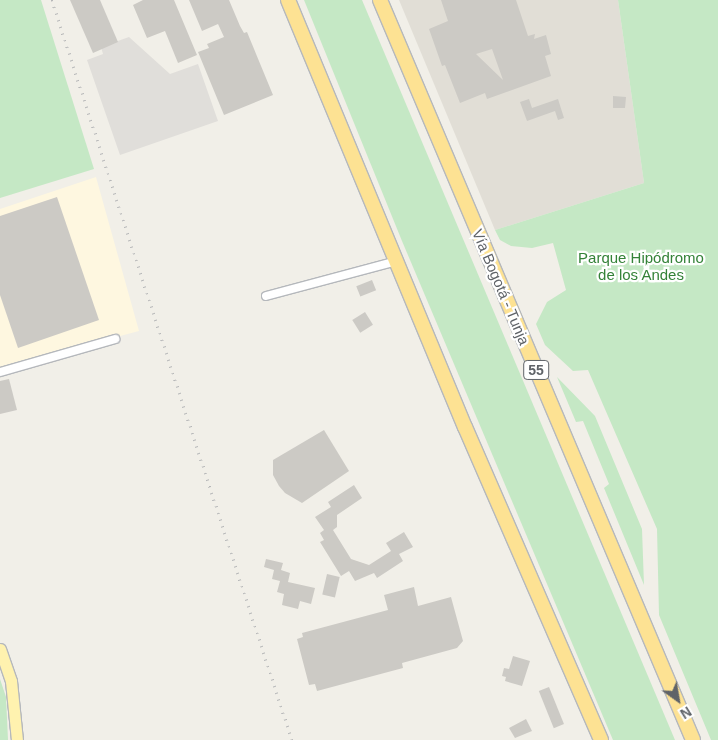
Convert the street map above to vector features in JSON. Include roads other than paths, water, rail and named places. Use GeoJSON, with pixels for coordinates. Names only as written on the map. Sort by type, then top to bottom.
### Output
{"type":"FeatureCollection","features":[{"type":"Feature","properties":{"kind":"highway"},"geometry":{"type":"LineString","coordinates":[[288,0],[601,740]]}},
{"type":"Feature","properties":{"kind":"highway","name":"Vía Bogotá - Tunja"},"geometry":{"type":"LineString","coordinates":[[380,0],[693,740]]}},
{"type":"Feature","properties":{"kind":"main road"},"geometry":{"type":"LineString","coordinates":[[0,649],[11,681],[17,740]]}},
{"type":"Feature","properties":{"kind":"main road"},"geometry":{"type":"LineString","coordinates":[[0,672],[7,683],[13,740]]}},
{"type":"Feature","properties":{"kind":"street"},"geometry":{"type":"LineString","coordinates":[[266,296],[397,261]]}},
{"type":"Feature","properties":{"kind":"street"},"geometry":{"type":"LineString","coordinates":[[0,372],[115,340]]}},
{"type":"Feature","properties":{"kind":"railway"},"geometry":{"type":"LineString","coordinates":[[52,0],[292,740]]}},
{"type":"Feature","properties":{"kind":"park label","name":"Parque Hipódromo de los Andes"},"geometry":{"type":"Point","coordinates":[641,266]}}]}
